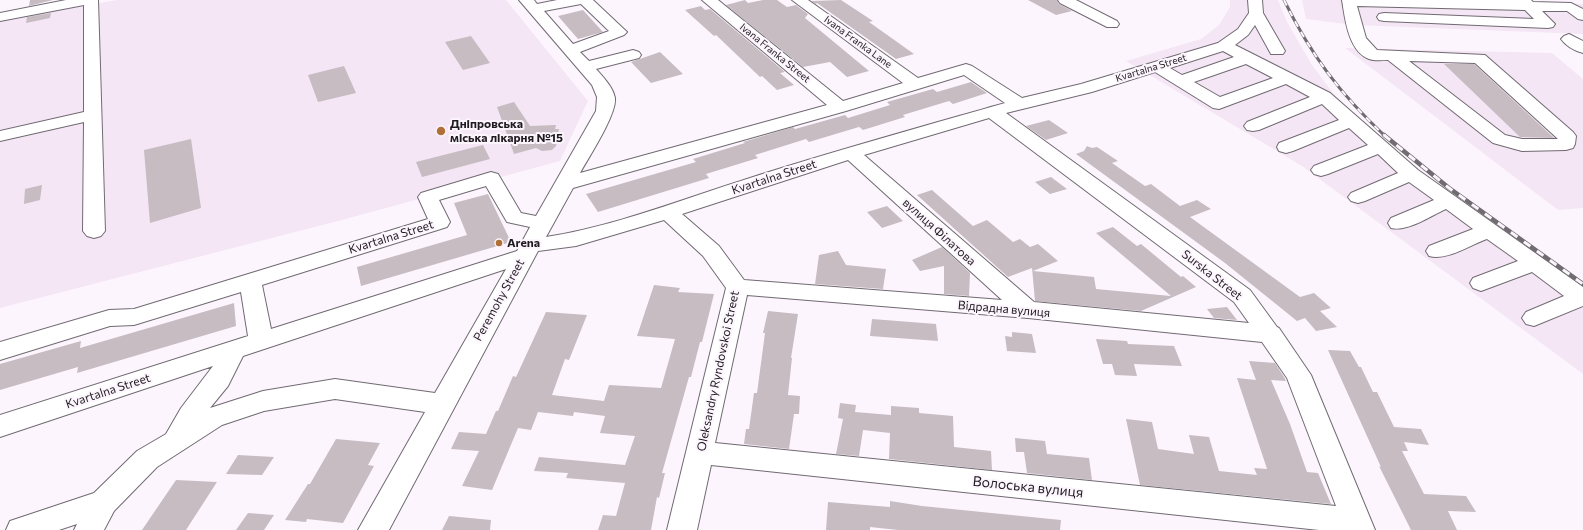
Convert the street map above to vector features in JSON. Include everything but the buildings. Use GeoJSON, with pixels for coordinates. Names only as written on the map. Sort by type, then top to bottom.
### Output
{"type":"FeatureCollection","features":[{"type":"Feature","properties":{"kind":"street"},"geometry":{"type":"LineString","coordinates":[[0,17],[71,2],[88,0]]}},
{"type":"Feature","properties":{"kind":"street"},"geometry":{"type":"LineString","coordinates":[[91,0],[94,230]]}},
{"type":"Feature","properties":{"kind":"street"},"geometry":{"type":"LineString","coordinates":[[571,50],[619,32],[585,0]]}},
{"type":"Feature","properties":{"kind":"street","name":"Ivana Franka Street"},"geometry":{"type":"LineString","coordinates":[[709,0],[840,107]]}},
{"type":"Feature","properties":{"kind":"street","name":"Ivana Franka Lane"},"geometry":{"type":"LineString","coordinates":[[800,0],[916,84]]}},
{"type":"Feature","properties":{"kind":"street"},"geometry":{"type":"LineString","coordinates":[[1065,0],[1112,24]]}},
{"type":"Feature","properties":{"kind":"street"},"geometry":{"type":"LineString","coordinates":[[1391,55],[1499,139],[1522,145],[1566,144],[1567,136],[1480,58],[1391,55],[1373,55],[1364,49],[1354,25],[1349,0],[1500,3],[1571,7],[1583,16]]}},
{"type":"Feature","properties":{"kind":"street"},"geometry":{"type":"LineString","coordinates":[[1352,16],[1548,24],[1526,4]]}},
{"type":"Feature","properties":{"kind":"street"},"geometry":{"type":"LineString","coordinates":[[530,5],[570,5]]}},
{"type":"Feature","properties":{"kind":"street","name":"Peremohy Street"},"geometry":{"type":"LineString","coordinates":[[374,530],[526,251],[605,110],[606,96],[600,84],[530,5]]}},
{"type":"Feature","properties":{"kind":"street"},"geometry":{"type":"LineString","coordinates":[[1255,6],[1277,51]]}},
{"type":"Feature","properties":{"kind":"street","name":"Kvartalna Street"},"geometry":{"type":"LineString","coordinates":[[0,426],[261,342],[526,251],[576,239],[668,212],[756,182],[991,111],[1086,88],[1224,46],[1243,32],[1255,6]]}},
{"type":"Feature","properties":{"kind":"street"},"geometry":{"type":"LineString","coordinates":[[1569,40],[1583,48]]}},
{"type":"Feature","properties":{"kind":"street"},"geometry":{"type":"LineString","coordinates":[[1224,46],[1324,97],[1411,174],[1582,298]]}},
{"type":"Feature","properties":{"kind":"street"},"geometry":{"type":"LineString","coordinates":[[585,67],[633,55]]}},
{"type":"Feature","properties":{"kind":"street"},"geometry":{"type":"LineString","coordinates":[[1180,81],[1247,58]]}},
{"type":"Feature","properties":{"kind":"street"},"geometry":{"type":"LineString","coordinates":[[1156,66],[1219,104],[1287,78]]}},
{"type":"Feature","properties":{"kind":"street"},"geometry":{"type":"LineString","coordinates":[[564,184],[840,107],[966,69],[1020,104]]}},
{"type":"Feature","properties":{"kind":"street"},"geometry":{"type":"LineString","coordinates":[[1253,126],[1324,97]]}},
{"type":"Feature","properties":{"kind":"street","name":"Surska Street"},"geometry":{"type":"LineString","coordinates":[[991,111],[1242,296],[1298,375],[1358,525]]}},
{"type":"Feature","properties":{"kind":"street"},"geometry":{"type":"LineString","coordinates":[[0,136],[92,115]]}},
{"type":"Feature","properties":{"kind":"street"},"geometry":{"type":"LineString","coordinates":[[1286,147],[1352,121]]}},
{"type":"Feature","properties":{"kind":"street"},"geometry":{"type":"LineString","coordinates":[[1321,170],[1380,146]]}},
{"type":"Feature","properties":{"kind":"street","name":"вулиця Філатова"},"geometry":{"type":"LineString","coordinates":[[851,153],[1028,310]]}},
{"type":"Feature","properties":{"kind":"street"},"geometry":{"type":"LineString","coordinates":[[1358,197],[1411,174]]}},
{"type":"Feature","properties":{"kind":"street","name":"Kvartalna Street"},"geometry":{"type":"LineString","coordinates":[[0,352],[109,318],[134,317],[440,222],[428,197],[491,178],[514,218],[542,223]]}},
{"type":"Feature","properties":{"kind":"street"},"geometry":{"type":"LineString","coordinates":[[1398,223],[1448,201]]}},
{"type":"Feature","properties":{"kind":"street","name":"Oleksandry Ryndovskoi Street"},"geometry":{"type":"LineString","coordinates":[[668,212],[711,251],[737,287],[682,530]]}},
{"type":"Feature","properties":{"kind":"street"},"geometry":{"type":"LineString","coordinates":[[1437,251],[1488,230]]}},
{"type":"Feature","properties":{"kind":"street"},"geometry":{"type":"LineString","coordinates":[[1481,283],[1535,263]]}},
{"type":"Feature","properties":{"kind":"street"},"geometry":{"type":"LineString","coordinates":[[250,281],[261,342]]}},
{"type":"Feature","properties":{"kind":"street","name":"Відрадна вулиця"},"geometry":{"type":"LineString","coordinates":[[737,287],[1028,310],[1270,334]]}},
{"type":"Feature","properties":{"kind":"street"},"geometry":{"type":"LineString","coordinates":[[1534,318],[1582,298]]}},
{"type":"Feature","properties":{"kind":"street"},"geometry":{"type":"LineString","coordinates":[[174,442],[190,415],[219,380],[234,350]]}},
{"type":"Feature","properties":{"kind":"street"},"geometry":{"type":"LineString","coordinates":[[89,530],[104,502],[147,459],[213,418],[227,413],[262,401],[335,389],[442,404]]}},
{"type":"Feature","properties":{"kind":"street","name":"Волоська вулиця"},"geometry":{"type":"LineString","coordinates":[[700,453],[1358,525]]}},
{"type":"Feature","properties":{"kind":"street"},"geometry":{"type":"LineString","coordinates":[[21,530],[104,502]]}},
{"type":"Feature","properties":{"kind":"shaded area"},"geometry":{"type":"Polygon","coordinates":[[[117,0],[506,0],[588,101],[560,161],[338,221],[0,308],[0,21],[117,0]]]}},
{"type":"Feature","properties":{"kind":"shaded area"},"geometry":{"type":"Polygon","coordinates":[[[1230,0],[1278,0],[1287,22],[1312,65],[1333,93],[1370,132],[1416,172],[1583,294],[1583,374],[1302,166],[1126,61],[1201,39],[1219,25],[1230,7],[1230,0]]]}},
{"type":"Feature","properties":{"kind":"shaded area"},"geometry":{"type":"Polygon","coordinates":[[[1302,0],[1528,0],[1531,3],[1583,4],[1583,34],[1354,25],[1306,19],[1302,0]]]}},
{"type":"Feature","properties":{"kind":"shaded area"},"geometry":{"type":"Polygon","coordinates":[[[1345,48],[1552,53],[1583,79],[1583,208],[1558,210],[1345,48]]]}},
{"type":"Feature","properties":{"kind":"railway"},"geometry":{"type":"LineString","coordinates":[[1284,0],[1305,39],[1328,73],[1354,105],[1384,135]]}},
{"type":"Feature","properties":{"kind":"railway"},"geometry":{"type":"LineString","coordinates":[[1384,135],[1449,188],[1583,284]]}},
{"type":"Feature","properties":{"kind":"place","name":"Дніпровська міська лікарня №15"},"geometry":{"type":"Point","coordinates":[441,131]}},
{"type":"Feature","properties":{"kind":"place","name":"Arena"},"geometry":{"type":"Point","coordinates":[499,243]}}]}
